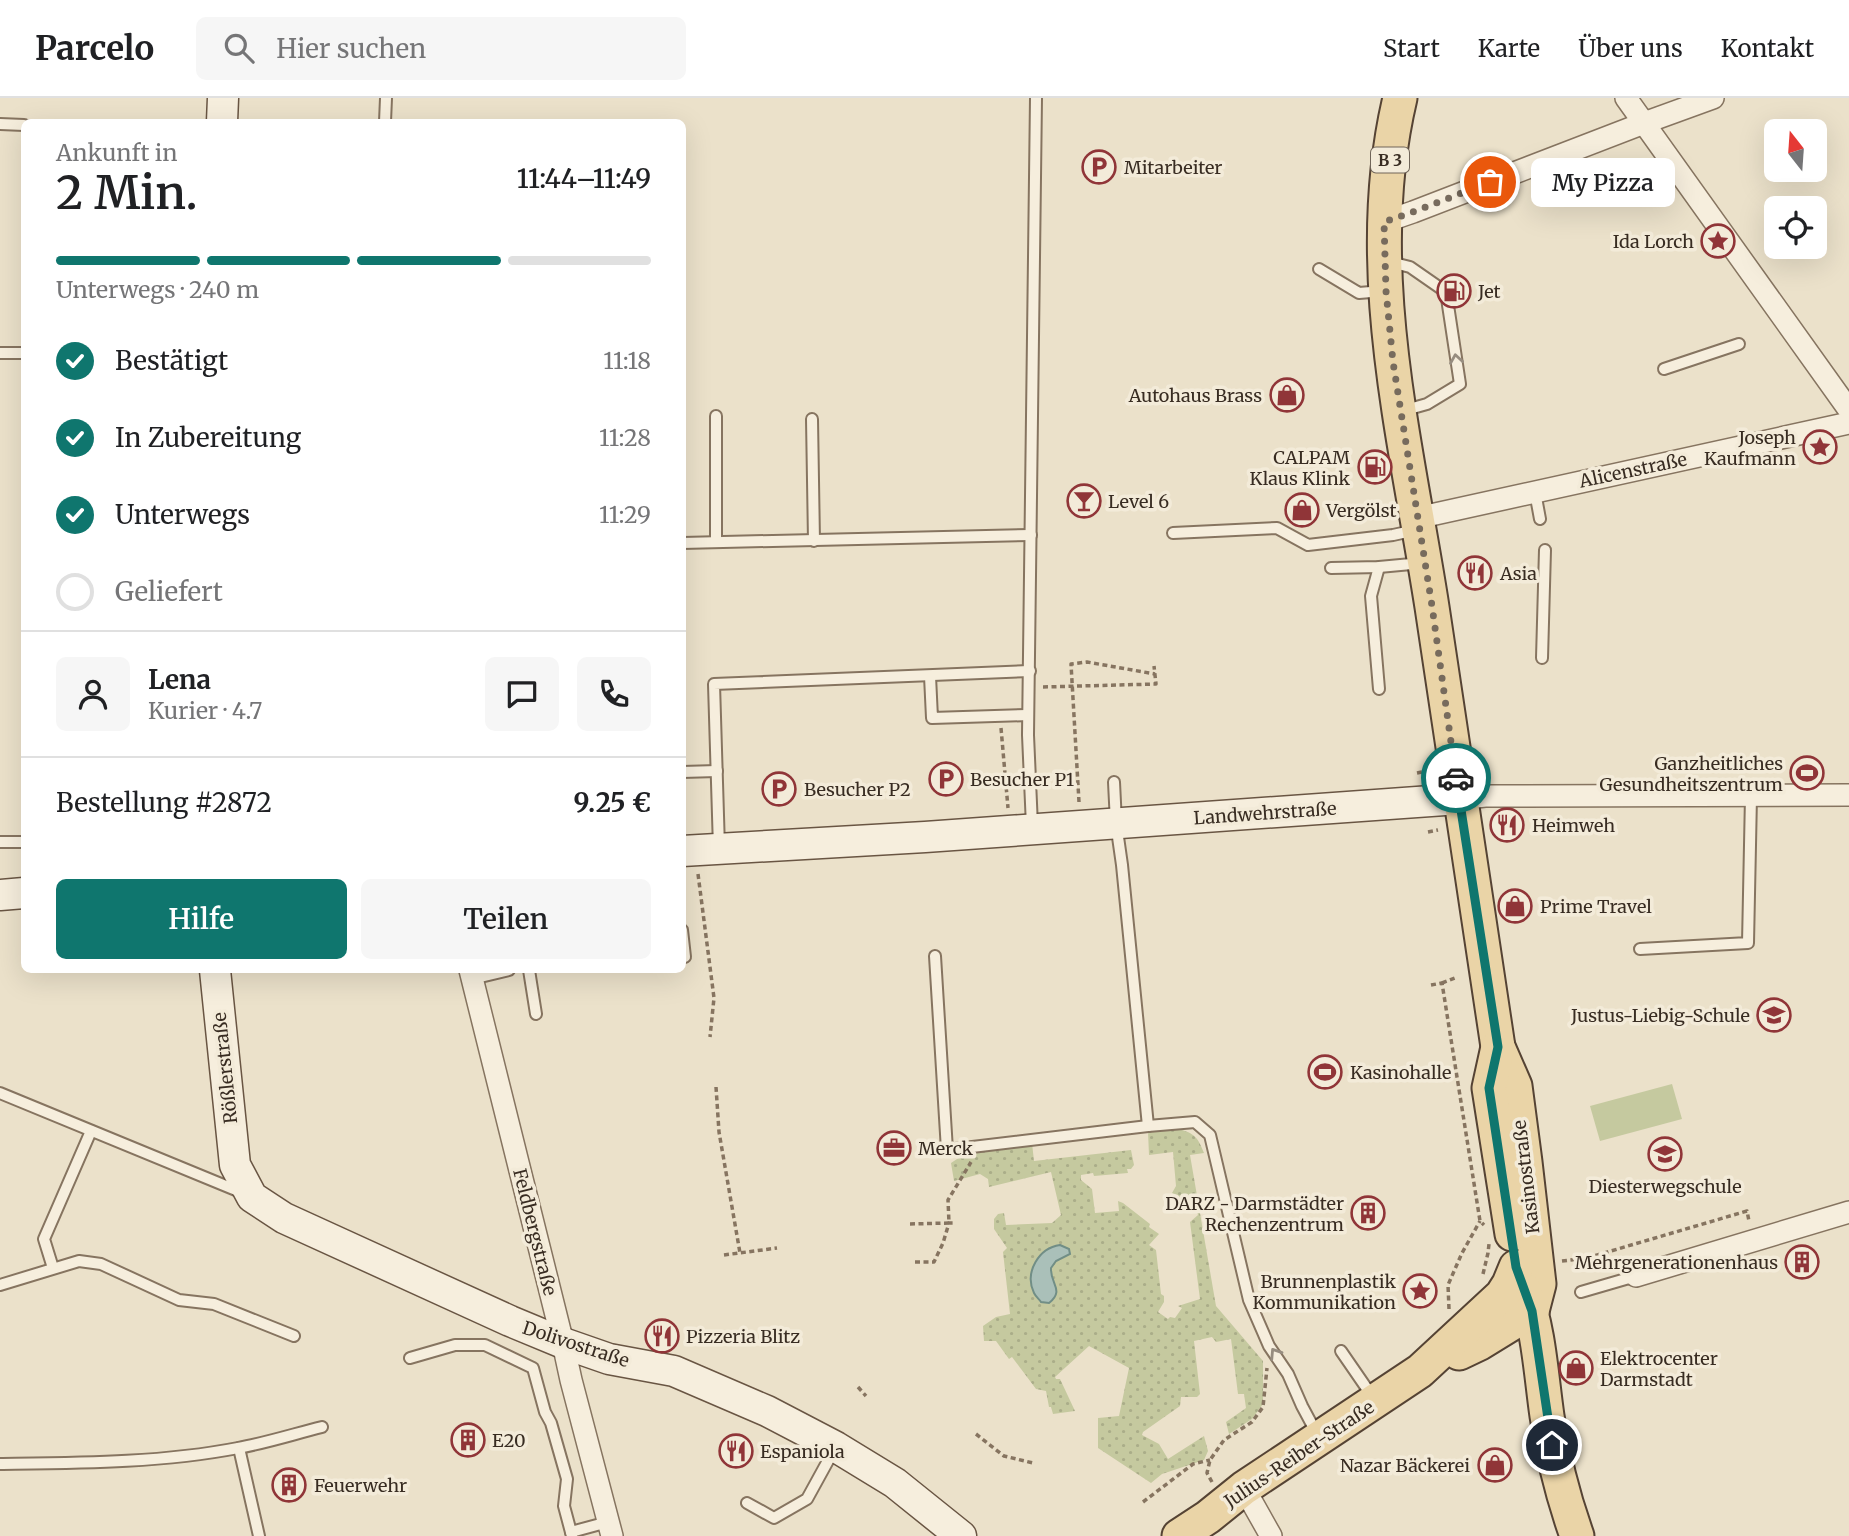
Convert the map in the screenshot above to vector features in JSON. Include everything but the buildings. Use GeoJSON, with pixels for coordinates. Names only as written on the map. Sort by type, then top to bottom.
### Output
{"type":"FeatureCollection","features":[{"type":"Feature","properties":{"kind":"main road","name":"Kasinostraße"},"geometry":{"type":"LineString","coordinates":[[1400,98],[1394,122],[1384,222],[1385,276],[1399,412],[1498,1047],[1515,1086],[1539,1284],[1532,1311]]}},
{"type":"Feature","properties":{"kind":"main road","name":"Kasinostraße"},"geometry":{"type":"LineString","coordinates":[[1498,1047],[1489,1088],[1502,1260],[1532,1311],[1558,1471],[1577,1536]]}},
{"type":"Feature","properties":{"kind":"main road","name":"Julius-Reiber-Straße"},"geometry":{"type":"LineString","coordinates":[[1178,1536],[1208,1517],[1230,1488],[1320,1438],[1420,1371],[1502,1295],[1509,1284],[1502,1260]]}},
{"type":"Feature","properties":{"kind":"main road","name":"Julius-Reiber-Straße"},"geometry":{"type":"LineString","coordinates":[[1420,1371],[1480,1343],[1532,1311]]}},
{"type":"Feature","properties":{"kind":"street"},"geometry":{"type":"LineString","coordinates":[[222,119],[223,98]]}},
{"type":"Feature","properties":{"kind":"street"},"geometry":{"type":"LineString","coordinates":[[1626,98],[1776,317],[1849,411]]}},
{"type":"Feature","properties":{"kind":"street"},"geometry":{"type":"LineString","coordinates":[[1384,222],[1713,98]]}},
{"type":"Feature","properties":{"kind":"street","name":"Alicenstraße"},"geometry":{"type":"LineString","coordinates":[[1418,524],[1535,492],[1849,423]]}},
{"type":"Feature","properties":{"kind":"street","name":"Landwehrstraße"},"geometry":{"type":"LineString","coordinates":[[699,851],[1485,796],[1849,795]]}},
{"type":"Feature","properties":{"kind":"street"},"geometry":{"type":"LineString","coordinates":[[0,895],[21,893]]}},
{"type":"Feature","properties":{"kind":"street","name":"Rößlerstraße"},"geometry":{"type":"LineString","coordinates":[[215,973],[235,1166]]}},
{"type":"Feature","properties":{"kind":"street","name":"Feldbergstraße"},"geometry":{"type":"LineString","coordinates":[[471,974],[610,1529]]}},
{"type":"Feature","properties":{"kind":"street","name":"Dolivostraße"},"geometry":{"type":"LineString","coordinates":[[235,1166],[252,1197],[284,1218],[503,1337],[563,1343],[609,1359],[674,1371],[767,1411],[836,1447],[895,1483],[961,1536]]}},
{"type":"Feature","properties":{"kind":"street"},"geometry":{"type":"LineString","coordinates":[[1636,1276],[1849,1212]]}},
{"type":"Feature","properties":{"kind":"street"},"geometry":{"type":"LineString","coordinates":[[1230,1488],[1271,1536]]}},
{"type":"Feature","properties":{"kind":"lane"},"geometry":{"type":"LineString","coordinates":[[385,119],[386,98]]}},
{"type":"Feature","properties":{"kind":"lane"},"geometry":{"type":"LineString","coordinates":[[1021,830],[1030,671],[1036,98]]}},
{"type":"Feature","properties":{"kind":"lane"},"geometry":{"type":"LineString","coordinates":[[0,124],[21,125]]}},
{"type":"Feature","properties":{"kind":"lane"},"geometry":{"type":"LineString","coordinates":[[1319,269],[1359,293],[1385,276],[1410,267],[1446,292],[1460,384],[1427,404],[1399,412]]}},
{"type":"Feature","properties":{"kind":"lane"},"geometry":{"type":"LineString","coordinates":[[1664,369],[1739,344]]}},
{"type":"Feature","properties":{"kind":"lane"},"geometry":{"type":"LineString","coordinates":[[0,353],[21,353]]}},
{"type":"Feature","properties":{"kind":"lane"},"geometry":{"type":"LineString","coordinates":[[716,416],[716,542]]}},
{"type":"Feature","properties":{"kind":"lane"},"geometry":{"type":"LineString","coordinates":[[812,419],[814,541]]}},
{"type":"Feature","properties":{"kind":"lane"},"geometry":{"type":"LineString","coordinates":[[1535,492],[1540,519]]}},
{"type":"Feature","properties":{"kind":"lane"},"geometry":{"type":"LineString","coordinates":[[1173,533],[1277,528],[1308,545],[1393,535],[1418,524]]}},
{"type":"Feature","properties":{"kind":"lane"},"geometry":{"type":"LineString","coordinates":[[686,543],[1031,535]]}},
{"type":"Feature","properties":{"kind":"lane"},"geometry":{"type":"LineString","coordinates":[[1542,657],[1545,550]]}},
{"type":"Feature","properties":{"kind":"lane"},"geometry":{"type":"LineString","coordinates":[[1331,568],[1424,562]]}},
{"type":"Feature","properties":{"kind":"lane"},"geometry":{"type":"LineString","coordinates":[[1379,567],[1371,596],[1379,689]]}},
{"type":"Feature","properties":{"kind":"lane"},"geometry":{"type":"LineString","coordinates":[[699,851],[717,771],[714,684],[1030,671]]}},
{"type":"Feature","properties":{"kind":"lane"},"geometry":{"type":"LineString","coordinates":[[930,676],[932,718],[1028,715]]}},
{"type":"Feature","properties":{"kind":"lane"},"geometry":{"type":"LineString","coordinates":[[686,772],[717,771]]}},
{"type":"Feature","properties":{"kind":"lane"},"geometry":{"type":"LineString","coordinates":[[1114,782],[1116,823],[1149,1126]]}},
{"type":"Feature","properties":{"kind":"lane"},"geometry":{"type":"LineString","coordinates":[[1640,949],[1748,943],[1751,796]]}},
{"type":"Feature","properties":{"kind":"lane"},"geometry":{"type":"LineString","coordinates":[[0,842],[21,842]]}},
{"type":"Feature","properties":{"kind":"lane"},"geometry":{"type":"LineString","coordinates":[[935,956],[947,1150],[1195,1122],[1210,1135],[1249,1300],[1269,1346],[1288,1374],[1320,1438]]}},
{"type":"Feature","properties":{"kind":"lane"},"geometry":{"type":"LineString","coordinates":[[529,973],[536,1014]]}},
{"type":"Feature","properties":{"kind":"lane"},"geometry":{"type":"LineString","coordinates":[[0,1093],[252,1197]]}},
{"type":"Feature","properties":{"kind":"lane"},"geometry":{"type":"LineString","coordinates":[[53,1268],[44,1238],[92,1131]]}},
{"type":"Feature","properties":{"kind":"lane"},"geometry":{"type":"LineString","coordinates":[[0,1285],[79,1261],[101,1264],[179,1300],[214,1304],[294,1336]]}},
{"type":"Feature","properties":{"kind":"lane"},"geometry":{"type":"LineString","coordinates":[[1581,1292],[1636,1276]]}},
{"type":"Feature","properties":{"kind":"lane"},"geometry":{"type":"LineString","coordinates":[[411,1358],[455,1345],[485,1345],[503,1337],[533,1368],[567,1479],[564,1506],[572,1534],[610,1529]]}},
{"type":"Feature","properties":{"kind":"lane"},"geometry":{"type":"LineString","coordinates":[[1341,1351],[1376,1402]]}},
{"type":"Feature","properties":{"kind":"lane"},"geometry":{"type":"LineString","coordinates":[[0,1464],[102,1462],[190,1455],[239,1448],[322,1427]]}},
{"type":"Feature","properties":{"kind":"lane"},"geometry":{"type":"LineString","coordinates":[[747,1503],[774,1518],[807,1499],[836,1447]]}},
{"type":"Feature","properties":{"kind":"lane"},"geometry":{"type":"LineString","coordinates":[[239,1448],[259,1536]]}},
{"type":"Feature","properties":{"kind":"path"},"geometry":{"type":"LineString","coordinates":[[1080,825],[1072,664],[1087,662],[1155,674]]}},
{"type":"Feature","properties":{"kind":"path"},"geometry":{"type":"LineString","coordinates":[[1084,686],[1156,684],[1154,666]]}},
{"type":"Feature","properties":{"kind":"path"},"geometry":{"type":"LineString","coordinates":[[1000,715],[1021,830]]}},
{"type":"Feature","properties":{"kind":"path"},"geometry":{"type":"LineString","coordinates":[[699,851],[714,998],[710,1037]]}},
{"type":"Feature","properties":{"kind":"path"},"geometry":{"type":"LineString","coordinates":[[1431,985],[1455,978]]}},
{"type":"Feature","properties":{"kind":"path"},"geometry":{"type":"LineString","coordinates":[[1443,983],[1480,1221],[1448,1285],[1450,1320]]}},
{"type":"Feature","properties":{"kind":"path"},"geometry":{"type":"LineString","coordinates":[[716,1087],[719,1132],[740,1253]]}},
{"type":"Feature","properties":{"kind":"path"},"geometry":{"type":"LineString","coordinates":[[915,1262],[934,1262],[949,1223],[948,1200],[973,1158],[985,1146]]}},
{"type":"Feature","properties":{"kind":"path"},"geometry":{"type":"LineString","coordinates":[[1560,1261],[1587,1258],[1746,1211],[1754,1240]]}},
{"type":"Feature","properties":{"kind":"path"},"geometry":{"type":"LineString","coordinates":[[910,1224],[955,1223]]}},
{"type":"Feature","properties":{"kind":"path"},"geometry":{"type":"LineString","coordinates":[[724,1255],[778,1248]]}},
{"type":"Feature","properties":{"kind":"path"},"geometry":{"type":"LineString","coordinates":[[1483,1274],[1502,1260]]}},
{"type":"Feature","properties":{"kind":"path"},"geometry":{"type":"LineString","coordinates":[[1230,1488],[1207,1473],[1210,1460],[1224,1440],[1252,1422],[1263,1407],[1269,1346]]}},
{"type":"Feature","properties":{"kind":"path"},"geometry":{"type":"LineString","coordinates":[[858,1387],[866,1396]]}},
{"type":"Feature","properties":{"kind":"path"},"geometry":{"type":"LineString","coordinates":[[976,1434],[1004,1455],[1033,1463]]}},
{"type":"Feature","properties":{"kind":"path"},"geometry":{"type":"LineString","coordinates":[[1143,1502],[1193,1464],[1210,1460]]}},
{"type":"Feature","properties":{"kind":"green space"},"geometry":{"type":"Polygon","coordinates":[[[1672,1084],[1682,1119],[1600,1141],[1590,1106],[1672,1084]]]}},
{"type":"Feature","properties":{"kind":"green space"},"geometry":{"type":"Polygon","coordinates":[[[1178,1129],[1195,1137],[1204,1153],[1190,1155],[1216,1306],[1263,1361],[1263,1404],[1252,1419],[1229,1434],[1226,1422],[1246,1408],[1244,1394],[1238,1394],[1231,1339],[1216,1342],[1212,1337],[1194,1341],[1200,1394],[1197,1397],[1181,1397],[1180,1406],[1142,1435],[1159,1444],[1168,1459],[1204,1436],[1208,1451],[1204,1460],[1162,1474],[1151,1483],[1098,1448],[1098,1418],[1119,1416],[1129,1368],[1089,1346],[1055,1377],[1060,1379],[1075,1411],[1053,1414],[1046,1391],[1036,1389],[996,1341],[984,1341],[983,1326],[996,1317],[1010,1314],[1003,1252],[1007,1248],[994,1229],[994,1219],[998,1214],[1004,1213],[1006,1225],[1052,1223],[1061,1215],[1051,1172],[989,1187],[988,1179],[980,1174],[954,1181],[951,1163],[972,1149],[1032,1143],[1034,1161],[1131,1150],[1134,1165],[1127,1169],[1128,1173],[1094,1176],[1093,1173],[1081,1175],[1081,1180],[1092,1189],[1095,1213],[1119,1211],[1118,1201],[1150,1224],[1149,1227],[1159,1234],[1149,1245],[1156,1250],[1161,1294],[1164,1296],[1164,1302],[1158,1312],[1168,1319],[1175,1318],[1182,1308],[1178,1306],[1200,1299],[1190,1222],[1198,1215],[1172,1193],[1176,1186],[1173,1152],[1149,1155],[1148,1132],[1178,1129]]]}},
{"type":"Feature","properties":{"kind":"water"},"geometry":{"type":"Polygon","coordinates":[[[1060,1245],[1069,1249],[1070,1254],[1056,1261],[1051,1268],[1056,1290],[1054,1298],[1049,1303],[1041,1302],[1031,1285],[1032,1269],[1040,1256],[1052,1247],[1060,1245]]]}},
{"type":"Feature","properties":{"kind":"way so far"},"geometry":{"type":"LineString","coordinates":[[1456,778],[1432,606],[1399,412],[1386,291],[1384,222],[1490,182]]}},
{"type":"Feature","properties":{"kind":"place","name":"Mitarbeiter"},"geometry":{"type":"Point","coordinates":[1099,167]}},
{"type":"Feature","properties":{"kind":"place","name":"My Pizza"},"geometry":{"type":"Point","coordinates":[1490,182]}},
{"type":"Feature","properties":{"kind":"place","name":"Ida Lorch"},"geometry":{"type":"Point","coordinates":[1718,241]}},
{"type":"Feature","properties":{"kind":"place","name":"Jet"},"geometry":{"type":"Point","coordinates":[1454,291]}},
{"type":"Feature","properties":{"kind":"place","name":"Autohaus Brass"},"geometry":{"type":"Point","coordinates":[1287,395]}},
{"type":"Feature","properties":{"kind":"place","name":"Joseph Kaufmann"},"geometry":{"type":"Point","coordinates":[1820,447]}},
{"type":"Feature","properties":{"kind":"place","name":"CALPAM Klaus Klink"},"geometry":{"type":"Point","coordinates":[1375,467]}},
{"type":"Feature","properties":{"kind":"place","name":"Level 6"},"geometry":{"type":"Point","coordinates":[1084,501]}},
{"type":"Feature","properties":{"kind":"place","name":"Vergölst"},"geometry":{"type":"Point","coordinates":[1302,510]}},
{"type":"Feature","properties":{"kind":"place","name":"Asia"},"geometry":{"type":"Point","coordinates":[1475,573]}},
{"type":"Feature","properties":{"kind":"place","name":"Ganzheitliches Gesundheitszentrum"},"geometry":{"type":"Point","coordinates":[1807,773]}},
{"type":"Feature","properties":{"kind":"place","name":"Besucher P1"},"geometry":{"type":"Point","coordinates":[946,779]}},
{"type":"Feature","properties":{"kind":"place","name":"Besucher P2"},"geometry":{"type":"Point","coordinates":[779,789]}},
{"type":"Feature","properties":{"kind":"place","name":"Heimweh"},"geometry":{"type":"Point","coordinates":[1507,825]}},
{"type":"Feature","properties":{"kind":"place","name":"Prime Travel"},"geometry":{"type":"Point","coordinates":[1515,906]}},
{"type":"Feature","properties":{"kind":"place","name":"Justus-Liebig-Schule"},"geometry":{"type":"Point","coordinates":[1774,1015]}},
{"type":"Feature","properties":{"kind":"place","name":"Kasinohalle"},"geometry":{"type":"Point","coordinates":[1325,1072]}},
{"type":"Feature","properties":{"kind":"place","name":"Merck"},"geometry":{"type":"Point","coordinates":[894,1148]}},
{"type":"Feature","properties":{"kind":"place","name":"Diesterwegschule"},"geometry":{"type":"Point","coordinates":[1665,1154]}},
{"type":"Feature","properties":{"kind":"place","name":"DARZ - Darmstädter Rechenzentrum"},"geometry":{"type":"Point","coordinates":[1368,1213]}},
{"type":"Feature","properties":{"kind":"place","name":"Mehrgenerationenhaus"},"geometry":{"type":"Point","coordinates":[1802,1262]}},
{"type":"Feature","properties":{"kind":"place","name":"Brunnenplastik Kommunikation"},"geometry":{"type":"Point","coordinates":[1420,1291]}},
{"type":"Feature","properties":{"kind":"place","name":"Pizzeria Blitz"},"geometry":{"type":"Point","coordinates":[662,1336]}},
{"type":"Feature","properties":{"kind":"place","name":"Elektrocenter Darmstadt"},"geometry":{"type":"Point","coordinates":[1576,1368]}},
{"type":"Feature","properties":{"kind":"place","name":"E20"},"geometry":{"type":"Point","coordinates":[468,1440]}},
{"type":"Feature","properties":{"kind":"place","name":"Espaniola"},"geometry":{"type":"Point","coordinates":[736,1451]}},
{"type":"Feature","properties":{"kind":"place","name":"Nazar Bäckerei"},"geometry":{"type":"Point","coordinates":[1495,1465]}},
{"type":"Feature","properties":{"kind":"place","name":"Feuerwehr"},"geometry":{"type":"Point","coordinates":[289,1485]}},
{"type":"Feature","properties":{"kind":"route"},"geometry":{"type":"LineString","coordinates":[[1456,778],[1498,1047],[1489,1088],[1516,1267],[1532,1311],[1552,1445]]}}]}
